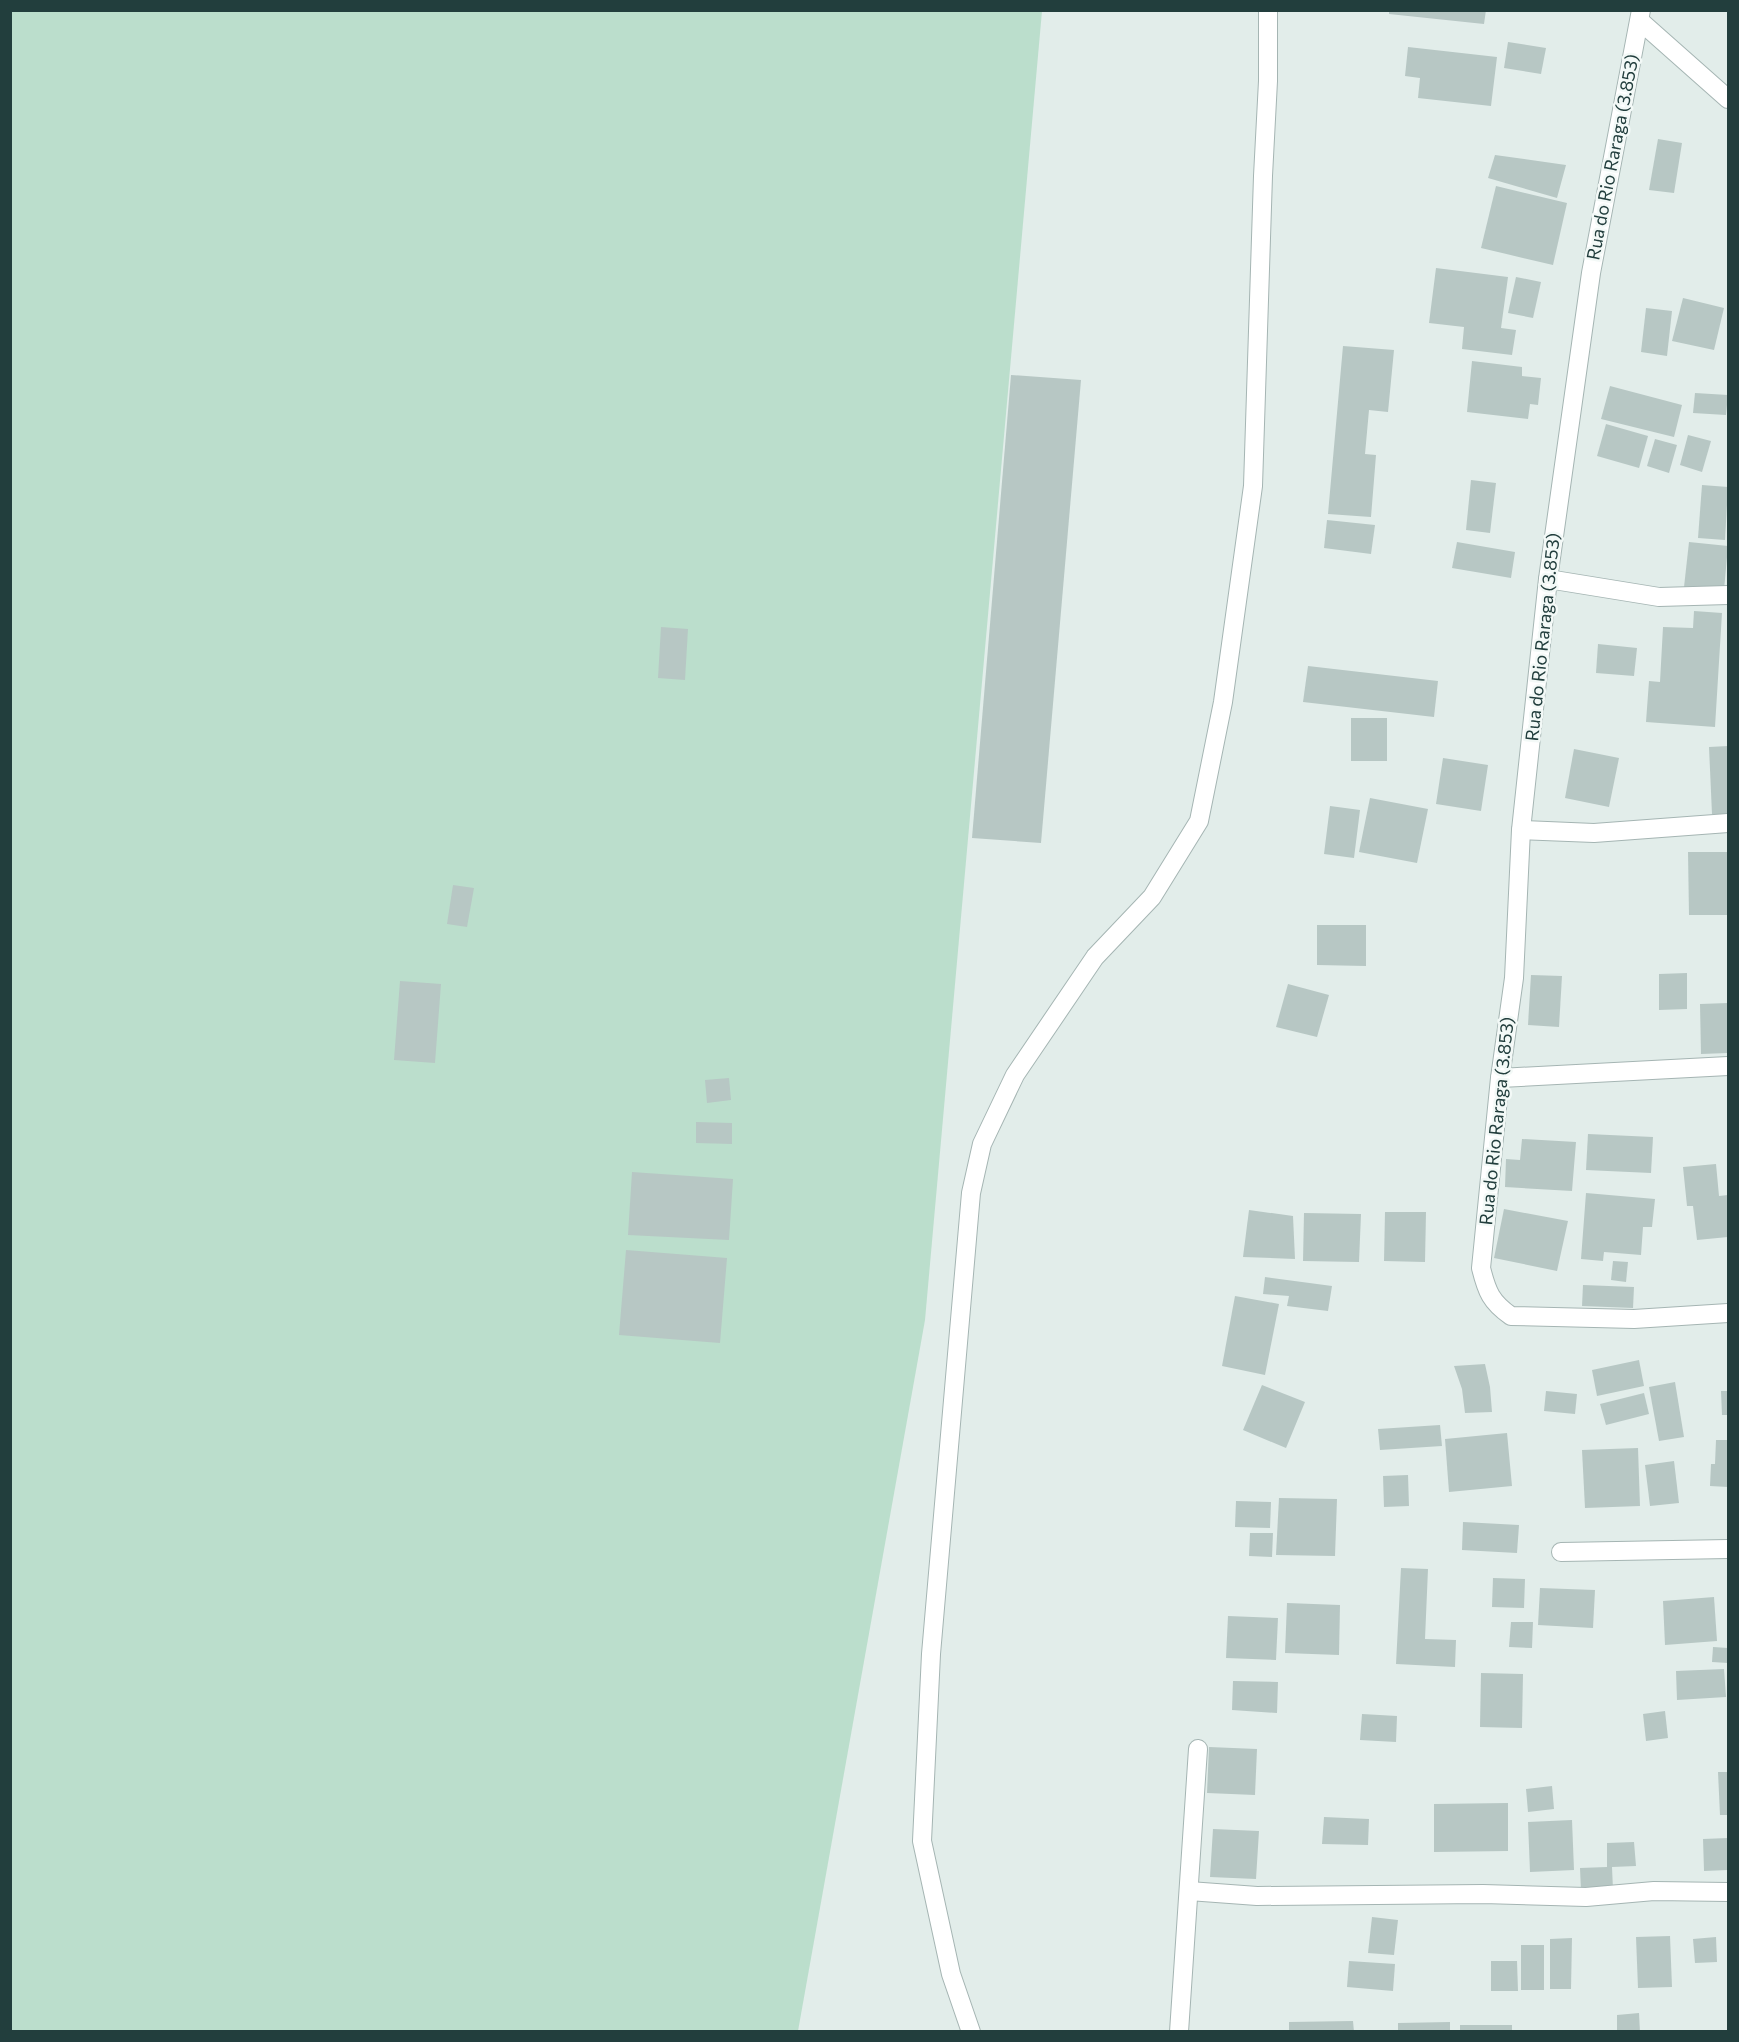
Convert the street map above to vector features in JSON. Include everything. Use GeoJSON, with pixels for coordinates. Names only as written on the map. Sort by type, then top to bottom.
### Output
{"type":"FeatureCollection","features":[{"type":"Feature","properties":{"kind":"street"},"geometry":{"type":"LineString","coordinates":[[971,2031],[951,1974],[922,1841],[931,1654],[971,1193],[982,1144],[1015,1075],[1095,957],[1152,897],[1200,821],[1223,702],[1253,486],[1268,81],[1268,10]]}},
{"type":"Feature","properties":{"kind":"street"},"geometry":{"type":"LineString","coordinates":[[1640,16],[1728,99]]}},
{"type":"Feature","properties":{"kind":"street","name":"Rua do Rio Raraga (3.853)"},"geometry":{"type":"LineString","coordinates":[[1640,16],[1591,273],[1548,579],[1521,830],[1514,978],[1500,1077],[1481,1269],[1487,1292],[1498,1306],[1511,1316],[1634,1318],[1728,1313]]}},
{"type":"Feature","properties":{"kind":"street"},"geometry":{"type":"LineString","coordinates":[[1548,579],[1659,597],[1728,595]]}},
{"type":"Feature","properties":{"kind":"street"},"geometry":{"type":"LineString","coordinates":[[1521,830],[1594,833],[1728,823]]}},
{"type":"Feature","properties":{"kind":"street"},"geometry":{"type":"LineString","coordinates":[[1500,1077],[1728,1066]]}},
{"type":"Feature","properties":{"kind":"street"},"geometry":{"type":"LineString","coordinates":[[1561,1552],[1728,1549]]}},
{"type":"Feature","properties":{"kind":"street"},"geometry":{"type":"LineString","coordinates":[[1179,2031],[1198,1749]]}},
{"type":"Feature","properties":{"kind":"street"},"geometry":{"type":"LineString","coordinates":[[1189,1891],[1257,1896],[1483,1894],[1586,1898],[1654,1892],[1728,1892]]}},
{"type":"Feature","properties":{"kind":"green space"},"geometry":{"type":"Polygon","coordinates":[[[11,11],[1042,11],[925,1320],[798,2031],[11,2032],[11,11]]]}},
{"type":"Feature","properties":{"kind":"building"},"geometry":{"type":"Polygon","coordinates":[[[1389,10],[1486,10],[1484,24],[1389,14],[1389,10]]]}},
{"type":"Feature","properties":{"kind":"building"},"geometry":{"type":"Polygon","coordinates":[[[1508,42],[1546,48],[1541,74],[1504,68],[1508,42]]]}},
{"type":"Feature","properties":{"kind":"building"},"geometry":{"type":"Polygon","coordinates":[[[1408,47],[1497,57],[1491,106],[1418,98],[1420,78],[1405,76],[1408,47]]]}},
{"type":"Feature","properties":{"kind":"building"},"geometry":{"type":"Polygon","coordinates":[[[1658,139],[1682,143],[1674,193],[1649,190],[1658,139]]]}},
{"type":"Feature","properties":{"kind":"building"},"geometry":{"type":"Polygon","coordinates":[[[1495,155],[1566,165],[1557,198],[1488,178],[1495,155]]]}},
{"type":"Feature","properties":{"kind":"building"},"geometry":{"type":"Polygon","coordinates":[[[1496,186],[1567,203],[1553,265],[1481,248],[1496,186]]]}},
{"type":"Feature","properties":{"kind":"building"},"geometry":{"type":"Polygon","coordinates":[[[1436,268],[1508,277],[1501,328],[1516,330],[1512,355],[1462,349],[1464,327],[1429,323],[1436,268]]]}},
{"type":"Feature","properties":{"kind":"building"},"geometry":{"type":"Polygon","coordinates":[[[1516,277],[1541,282],[1533,318],[1508,313],[1516,277]]]}},
{"type":"Feature","properties":{"kind":"building"},"geometry":{"type":"Polygon","coordinates":[[[1683,298],[1724,308],[1714,350],[1672,341],[1683,298]]]}},
{"type":"Feature","properties":{"kind":"building"},"geometry":{"type":"Polygon","coordinates":[[[1646,308],[1672,311],[1667,356],[1641,352],[1646,308]]]}},
{"type":"Feature","properties":{"kind":"building"},"geometry":{"type":"Polygon","coordinates":[[[1343,346],[1394,350],[1388,412],[1369,410],[1365,454],[1376,455],[1371,517],[1328,514],[1343,346]]]}},
{"type":"Feature","properties":{"kind":"building"},"geometry":{"type":"Polygon","coordinates":[[[1472,361],[1522,367],[1522,376],[1541,378],[1538,405],[1530,404],[1528,419],[1467,412],[1472,361]]]}},
{"type":"Feature","properties":{"kind":"building"},"geometry":{"type":"Polygon","coordinates":[[[1011,375],[1081,380],[1041,843],[972,838],[1011,375]]]}},
{"type":"Feature","properties":{"kind":"building"},"geometry":{"type":"Polygon","coordinates":[[[1610,386],[1682,405],[1674,437],[1601,419],[1610,386]]]}},
{"type":"Feature","properties":{"kind":"building"},"geometry":{"type":"Polygon","coordinates":[[[1695,393],[1728,395],[1726,415],[1693,413],[1695,393]]]}},
{"type":"Feature","properties":{"kind":"building"},"geometry":{"type":"Polygon","coordinates":[[[1606,424],[1648,436],[1639,468],[1597,456],[1606,424]]]}},
{"type":"Feature","properties":{"kind":"building"},"geometry":{"type":"Polygon","coordinates":[[[1688,435],[1711,441],[1702,472],[1680,465],[1688,435]]]}},
{"type":"Feature","properties":{"kind":"building"},"geometry":{"type":"Polygon","coordinates":[[[1655,439],[1677,445],[1669,473],[1647,466],[1655,439]]]}},
{"type":"Feature","properties":{"kind":"building"},"geometry":{"type":"Polygon","coordinates":[[[1471,480],[1496,483],[1490,533],[1466,530],[1471,480]]]}},
{"type":"Feature","properties":{"kind":"building"},"geometry":{"type":"Polygon","coordinates":[[[1702,485],[1728,487],[1725,540],[1698,538],[1702,485]]]}},
{"type":"Feature","properties":{"kind":"building"},"geometry":{"type":"Polygon","coordinates":[[[1327,520],[1375,525],[1371,554],[1324,548],[1327,520]]]}},
{"type":"Feature","properties":{"kind":"building"},"geometry":{"type":"Polygon","coordinates":[[[1457,542],[1515,552],[1511,578],[1452,568],[1457,542]]]}},
{"type":"Feature","properties":{"kind":"building"},"geometry":{"type":"Polygon","coordinates":[[[1689,542],[1728,546],[1724,590],[1684,587],[1689,542]]]}},
{"type":"Feature","properties":{"kind":"building"},"geometry":{"type":"Polygon","coordinates":[[[1694,611],[1722,613],[1715,727],[1646,722],[1649,681],[1660,682],[1663,627],[1693,628],[1694,611]]]}},
{"type":"Feature","properties":{"kind":"building"},"geometry":{"type":"Polygon","coordinates":[[[661,627],[688,629],[685,680],[658,678],[661,627]]]}},
{"type":"Feature","properties":{"kind":"building"},"geometry":{"type":"Polygon","coordinates":[[[1598,644],[1637,648],[1634,676],[1596,673],[1598,644]]]}},
{"type":"Feature","properties":{"kind":"building"},"geometry":{"type":"Polygon","coordinates":[[[1308,666],[1438,681],[1434,717],[1303,702],[1308,666]]]}},
{"type":"Feature","properties":{"kind":"building"},"geometry":{"type":"Polygon","coordinates":[[[1351,718],[1387,718],[1387,761],[1351,761],[1351,718]]]}},
{"type":"Feature","properties":{"kind":"building"},"geometry":{"type":"Polygon","coordinates":[[[1728,746],[1728,814],[1712,814],[1709,747],[1728,746]]]}},
{"type":"Feature","properties":{"kind":"building"},"geometry":{"type":"Polygon","coordinates":[[[1574,749],[1619,758],[1609,807],[1565,798],[1574,749]]]}},
{"type":"Feature","properties":{"kind":"building"},"geometry":{"type":"Polygon","coordinates":[[[1443,758],[1488,765],[1481,811],[1436,804],[1443,758]]]}},
{"type":"Feature","properties":{"kind":"building"},"geometry":{"type":"Polygon","coordinates":[[[1370,798],[1428,809],[1417,863],[1359,852],[1370,798]]]}},
{"type":"Feature","properties":{"kind":"building"},"geometry":{"type":"Polygon","coordinates":[[[1330,806],[1360,810],[1354,858],[1324,854],[1330,806]]]}},
{"type":"Feature","properties":{"kind":"building"},"geometry":{"type":"Polygon","coordinates":[[[1688,852],[1728,852],[1728,915],[1689,915],[1688,852]]]}},
{"type":"Feature","properties":{"kind":"building"},"geometry":{"type":"Polygon","coordinates":[[[453,885],[474,888],[467,927],[447,924],[453,885]]]}},
{"type":"Feature","properties":{"kind":"building"},"geometry":{"type":"Polygon","coordinates":[[[1317,925],[1366,925],[1366,966],[1317,965],[1317,925]]]}},
{"type":"Feature","properties":{"kind":"building"},"geometry":{"type":"Polygon","coordinates":[[[1687,973],[1687,1009],[1659,1010],[1659,974],[1687,973]]]}},
{"type":"Feature","properties":{"kind":"building"},"geometry":{"type":"Polygon","coordinates":[[[1531,975],[1562,976],[1559,1027],[1528,1025],[1531,975]]]}},
{"type":"Feature","properties":{"kind":"building"},"geometry":{"type":"Polygon","coordinates":[[[400,981],[441,984],[435,1063],[394,1060],[400,981]]]}},
{"type":"Feature","properties":{"kind":"building"},"geometry":{"type":"Polygon","coordinates":[[[1288,984],[1329,995],[1317,1037],[1276,1027],[1288,984]]]}},
{"type":"Feature","properties":{"kind":"building"},"geometry":{"type":"Polygon","coordinates":[[[1728,1003],[1728,1053],[1701,1054],[1700,1004],[1728,1003]]]}},
{"type":"Feature","properties":{"kind":"building"},"geometry":{"type":"Polygon","coordinates":[[[729,1078],[731,1100],[707,1103],[705,1080],[729,1078]]]}},
{"type":"Feature","properties":{"kind":"building"},"geometry":{"type":"Polygon","coordinates":[[[696,1122],[732,1123],[732,1144],[696,1143],[696,1122]]]}},
{"type":"Feature","properties":{"kind":"building"},"geometry":{"type":"Polygon","coordinates":[[[1588,1134],[1653,1137],[1651,1173],[1586,1170],[1588,1134]]]}},
{"type":"Feature","properties":{"kind":"building"},"geometry":{"type":"Polygon","coordinates":[[[1522,1139],[1576,1142],[1572,1191],[1505,1187],[1506,1159],[1520,1160],[1522,1139]]]}},
{"type":"Feature","properties":{"kind":"building"},"geometry":{"type":"Polygon","coordinates":[[[1716,1164],[1719,1196],[1728,1195],[1728,1237],[1697,1240],[1693,1206],[1687,1206],[1683,1167],[1716,1164]]]}},
{"type":"Feature","properties":{"kind":"building"},"geometry":{"type":"Polygon","coordinates":[[[632,1172],[733,1179],[729,1240],[628,1235],[632,1172]]]}},
{"type":"Feature","properties":{"kind":"building"},"geometry":{"type":"Polygon","coordinates":[[[1586,1193],[1655,1199],[1652,1227],[1643,1227],[1641,1255],[1604,1252],[1603,1261],[1581,1259],[1586,1193]]]}},
{"type":"Feature","properties":{"kind":"building"},"geometry":{"type":"Polygon","coordinates":[[[1504,1209],[1568,1221],[1557,1271],[1494,1258],[1504,1209]]]}},
{"type":"Feature","properties":{"kind":"building"},"geometry":{"type":"Polygon","coordinates":[[[1249,1210],[1293,1216],[1295,1259],[1243,1257],[1249,1210]]]}},
{"type":"Feature","properties":{"kind":"building"},"geometry":{"type":"Polygon","coordinates":[[[1385,1212],[1426,1212],[1425,1262],[1384,1261],[1385,1212]]]}},
{"type":"Feature","properties":{"kind":"building"},"geometry":{"type":"Polygon","coordinates":[[[1304,1213],[1361,1214],[1359,1262],[1303,1261],[1304,1213]]]}},
{"type":"Feature","properties":{"kind":"building"},"geometry":{"type":"Polygon","coordinates":[[[626,1250],[727,1258],[720,1343],[619,1335],[626,1250]]]}},
{"type":"Feature","properties":{"kind":"building"},"geometry":{"type":"Polygon","coordinates":[[[1613,1261],[1628,1262],[1626,1282],[1611,1280],[1613,1261]]]}},
{"type":"Feature","properties":{"kind":"building"},"geometry":{"type":"Polygon","coordinates":[[[1265,1277],[1332,1286],[1328,1311],[1287,1306],[1289,1296],[1263,1294],[1265,1277]]]}},
{"type":"Feature","properties":{"kind":"building"},"geometry":{"type":"Polygon","coordinates":[[[1583,1285],[1634,1287],[1633,1308],[1582,1306],[1583,1285]]]}},
{"type":"Feature","properties":{"kind":"building"},"geometry":{"type":"Polygon","coordinates":[[[1235,1296],[1279,1304],[1265,1375],[1222,1366],[1235,1296]]]}},
{"type":"Feature","properties":{"kind":"building"},"geometry":{"type":"Polygon","coordinates":[[[1639,1360],[1644,1386],[1597,1396],[1592,1370],[1639,1360]]]}},
{"type":"Feature","properties":{"kind":"building"},"geometry":{"type":"Polygon","coordinates":[[[1485,1364],[1492,1412],[1465,1413],[1462,1389],[1454,1366],[1485,1364]]]}},
{"type":"Feature","properties":{"kind":"building"},"geometry":{"type":"Polygon","coordinates":[[[1675,1382],[1684,1437],[1659,1441],[1649,1387],[1675,1382]]]}},
{"type":"Feature","properties":{"kind":"building"},"geometry":{"type":"Polygon","coordinates":[[[1262,1385],[1305,1402],[1286,1448],[1243,1430],[1262,1385]]]}},
{"type":"Feature","properties":{"kind":"building"},"geometry":{"type":"Polygon","coordinates":[[[1546,1391],[1577,1394],[1575,1414],[1544,1411],[1546,1391]]]}},
{"type":"Feature","properties":{"kind":"building"},"geometry":{"type":"Polygon","coordinates":[[[1721,1391],[1728,1391],[1728,1415],[1722,1415],[1721,1391]]]}},
{"type":"Feature","properties":{"kind":"building"},"geometry":{"type":"Polygon","coordinates":[[[1644,1393],[1649,1414],[1606,1425],[1600,1404],[1644,1393]]]}},
{"type":"Feature","properties":{"kind":"building"},"geometry":{"type":"Polygon","coordinates":[[[1440,1425],[1442,1446],[1380,1450],[1378,1429],[1440,1425]]]}},
{"type":"Feature","properties":{"kind":"building"},"geometry":{"type":"Polygon","coordinates":[[[1507,1433],[1512,1486],[1449,1492],[1445,1439],[1507,1433]]]}},
{"type":"Feature","properties":{"kind":"building"},"geometry":{"type":"Polygon","coordinates":[[[1716,1440],[1728,1440],[1728,1487],[1710,1486],[1711,1464],[1715,1464],[1716,1440]]]}},
{"type":"Feature","properties":{"kind":"building"},"geometry":{"type":"Polygon","coordinates":[[[1638,1448],[1640,1506],[1585,1508],[1582,1450],[1638,1448]]]}},
{"type":"Feature","properties":{"kind":"building"},"geometry":{"type":"Polygon","coordinates":[[[1674,1461],[1679,1503],[1650,1506],[1645,1465],[1674,1461]]]}},
{"type":"Feature","properties":{"kind":"building"},"geometry":{"type":"Polygon","coordinates":[[[1408,1475],[1409,1506],[1384,1507],[1383,1476],[1408,1475]]]}},
{"type":"Feature","properties":{"kind":"building"},"geometry":{"type":"Polygon","coordinates":[[[1279,1498],[1337,1499],[1335,1556],[1276,1555],[1279,1498]]]}},
{"type":"Feature","properties":{"kind":"building"},"geometry":{"type":"Polygon","coordinates":[[[1236,1501],[1271,1502],[1270,1528],[1235,1527],[1236,1501]]]}},
{"type":"Feature","properties":{"kind":"building"},"geometry":{"type":"Polygon","coordinates":[[[1463,1522],[1519,1525],[1517,1553],[1462,1550],[1463,1522]]]}},
{"type":"Feature","properties":{"kind":"building"},"geometry":{"type":"Polygon","coordinates":[[[1250,1533],[1273,1533],[1272,1557],[1249,1556],[1250,1533]]]}},
{"type":"Feature","properties":{"kind":"building"},"geometry":{"type":"Polygon","coordinates":[[[1401,1568],[1428,1569],[1425,1639],[1456,1640],[1455,1667],[1396,1664],[1401,1568]]]}},
{"type":"Feature","properties":{"kind":"building"},"geometry":{"type":"Polygon","coordinates":[[[1493,1578],[1525,1579],[1524,1608],[1492,1607],[1493,1578]]]}},
{"type":"Feature","properties":{"kind":"building"},"geometry":{"type":"Polygon","coordinates":[[[1540,1588],[1595,1590],[1593,1628],[1538,1625],[1540,1588]]]}},
{"type":"Feature","properties":{"kind":"building"},"geometry":{"type":"Polygon","coordinates":[[[1714,1597],[1717,1641],[1665,1645],[1663,1601],[1714,1597]]]}},
{"type":"Feature","properties":{"kind":"building"},"geometry":{"type":"Polygon","coordinates":[[[1287,1603],[1340,1605],[1339,1655],[1285,1653],[1287,1603]]]}},
{"type":"Feature","properties":{"kind":"building"},"geometry":{"type":"Polygon","coordinates":[[[1228,1616],[1278,1618],[1276,1660],[1226,1658],[1228,1616]]]}},
{"type":"Feature","properties":{"kind":"building"},"geometry":{"type":"Polygon","coordinates":[[[1511,1622],[1533,1622],[1532,1648],[1509,1647],[1511,1622]]]}},
{"type":"Feature","properties":{"kind":"building"},"geometry":{"type":"Polygon","coordinates":[[[1713,1647],[1728,1648],[1728,1663],[1712,1662],[1713,1647]]]}},
{"type":"Feature","properties":{"kind":"building"},"geometry":{"type":"Polygon","coordinates":[[[1724,1669],[1726,1697],[1677,1700],[1676,1671],[1724,1669]]]}},
{"type":"Feature","properties":{"kind":"building"},"geometry":{"type":"Polygon","coordinates":[[[1481,1673],[1523,1674],[1522,1728],[1480,1727],[1481,1673]]]}},
{"type":"Feature","properties":{"kind":"building"},"geometry":{"type":"Polygon","coordinates":[[[1233,1681],[1278,1682],[1277,1713],[1232,1710],[1233,1681]]]}},
{"type":"Feature","properties":{"kind":"building"},"geometry":{"type":"Polygon","coordinates":[[[1665,1711],[1668,1738],[1646,1741],[1643,1714],[1665,1711]]]}},
{"type":"Feature","properties":{"kind":"building"},"geometry":{"type":"Polygon","coordinates":[[[1362,1714],[1397,1716],[1396,1742],[1360,1740],[1362,1714]]]}},
{"type":"Feature","properties":{"kind":"building"},"geometry":{"type":"Polygon","coordinates":[[[1209,1747],[1257,1749],[1255,1795],[1207,1793],[1209,1747]]]}},
{"type":"Feature","properties":{"kind":"building"},"geometry":{"type":"Polygon","coordinates":[[[1718,1772],[1728,1772],[1728,1815],[1720,1815],[1718,1772]]]}},
{"type":"Feature","properties":{"kind":"building"},"geometry":{"type":"Polygon","coordinates":[[[1552,1786],[1554,1809],[1528,1812],[1526,1789],[1552,1786]]]}},
{"type":"Feature","properties":{"kind":"building"},"geometry":{"type":"Polygon","coordinates":[[[1508,1803],[1508,1851],[1434,1852],[1434,1804],[1508,1803]]]}},
{"type":"Feature","properties":{"kind":"building"},"geometry":{"type":"Polygon","coordinates":[[[1324,1817],[1369,1819],[1368,1845],[1322,1844],[1324,1817]]]}},
{"type":"Feature","properties":{"kind":"building"},"geometry":{"type":"Polygon","coordinates":[[[1572,1820],[1574,1870],[1530,1872],[1528,1822],[1572,1820]]]}},
{"type":"Feature","properties":{"kind":"building"},"geometry":{"type":"Polygon","coordinates":[[[1213,1829],[1259,1831],[1256,1879],[1210,1877],[1213,1829]]]}},
{"type":"Feature","properties":{"kind":"building"},"geometry":{"type":"Polygon","coordinates":[[[1728,1838],[1728,1870],[1704,1871],[1703,1839],[1728,1838]]]}},
{"type":"Feature","properties":{"kind":"building"},"geometry":{"type":"Polygon","coordinates":[[[1634,1842],[1636,1866],[1612,1867],[1613,1890],[1581,1891],[1580,1868],[1607,1867],[1607,1843],[1634,1842]]]}},
{"type":"Feature","properties":{"kind":"building"},"geometry":{"type":"Polygon","coordinates":[[[1372,1917],[1398,1920],[1394,1955],[1368,1953],[1372,1917]]]}},
{"type":"Feature","properties":{"kind":"building"},"geometry":{"type":"Polygon","coordinates":[[[1670,1936],[1672,1987],[1638,1988],[1636,1937],[1670,1936]]]}},
{"type":"Feature","properties":{"kind":"building"},"geometry":{"type":"Polygon","coordinates":[[[1716,1937],[1717,1962],[1695,1963],[1693,1939],[1716,1937]]]}},
{"type":"Feature","properties":{"kind":"building"},"geometry":{"type":"Polygon","coordinates":[[[1572,1938],[1571,1989],[1550,1989],[1550,1939],[1572,1938]]]}},
{"type":"Feature","properties":{"kind":"building"},"geometry":{"type":"Polygon","coordinates":[[[1521,1945],[1544,1945],[1544,1990],[1521,1990],[1521,1945]]]}},
{"type":"Feature","properties":{"kind":"building"},"geometry":{"type":"Polygon","coordinates":[[[1349,1961],[1395,1964],[1393,1991],[1347,1987],[1349,1961]]]}},
{"type":"Feature","properties":{"kind":"building"},"geometry":{"type":"Polygon","coordinates":[[[1491,1961],[1517,1961],[1518,1991],[1491,1991],[1491,1961]]]}},
{"type":"Feature","properties":{"kind":"building"},"geometry":{"type":"Polygon","coordinates":[[[1639,2013],[1640,2032],[1617,2032],[1617,2015],[1639,2013]]]}},
{"type":"Feature","properties":{"kind":"building"},"geometry":{"type":"Polygon","coordinates":[[[1353,2021],[1354,2032],[1289,2032],[1289,2022],[1353,2021]]]}},
{"type":"Feature","properties":{"kind":"building"},"geometry":{"type":"Polygon","coordinates":[[[1450,2022],[1450,2032],[1398,2032],[1398,2023],[1450,2022]]]}},
{"type":"Feature","properties":{"kind":"building"},"geometry":{"type":"Polygon","coordinates":[[[1460,2025],[1512,2025],[1512,2032],[1460,2032],[1460,2025]]]}}]}
